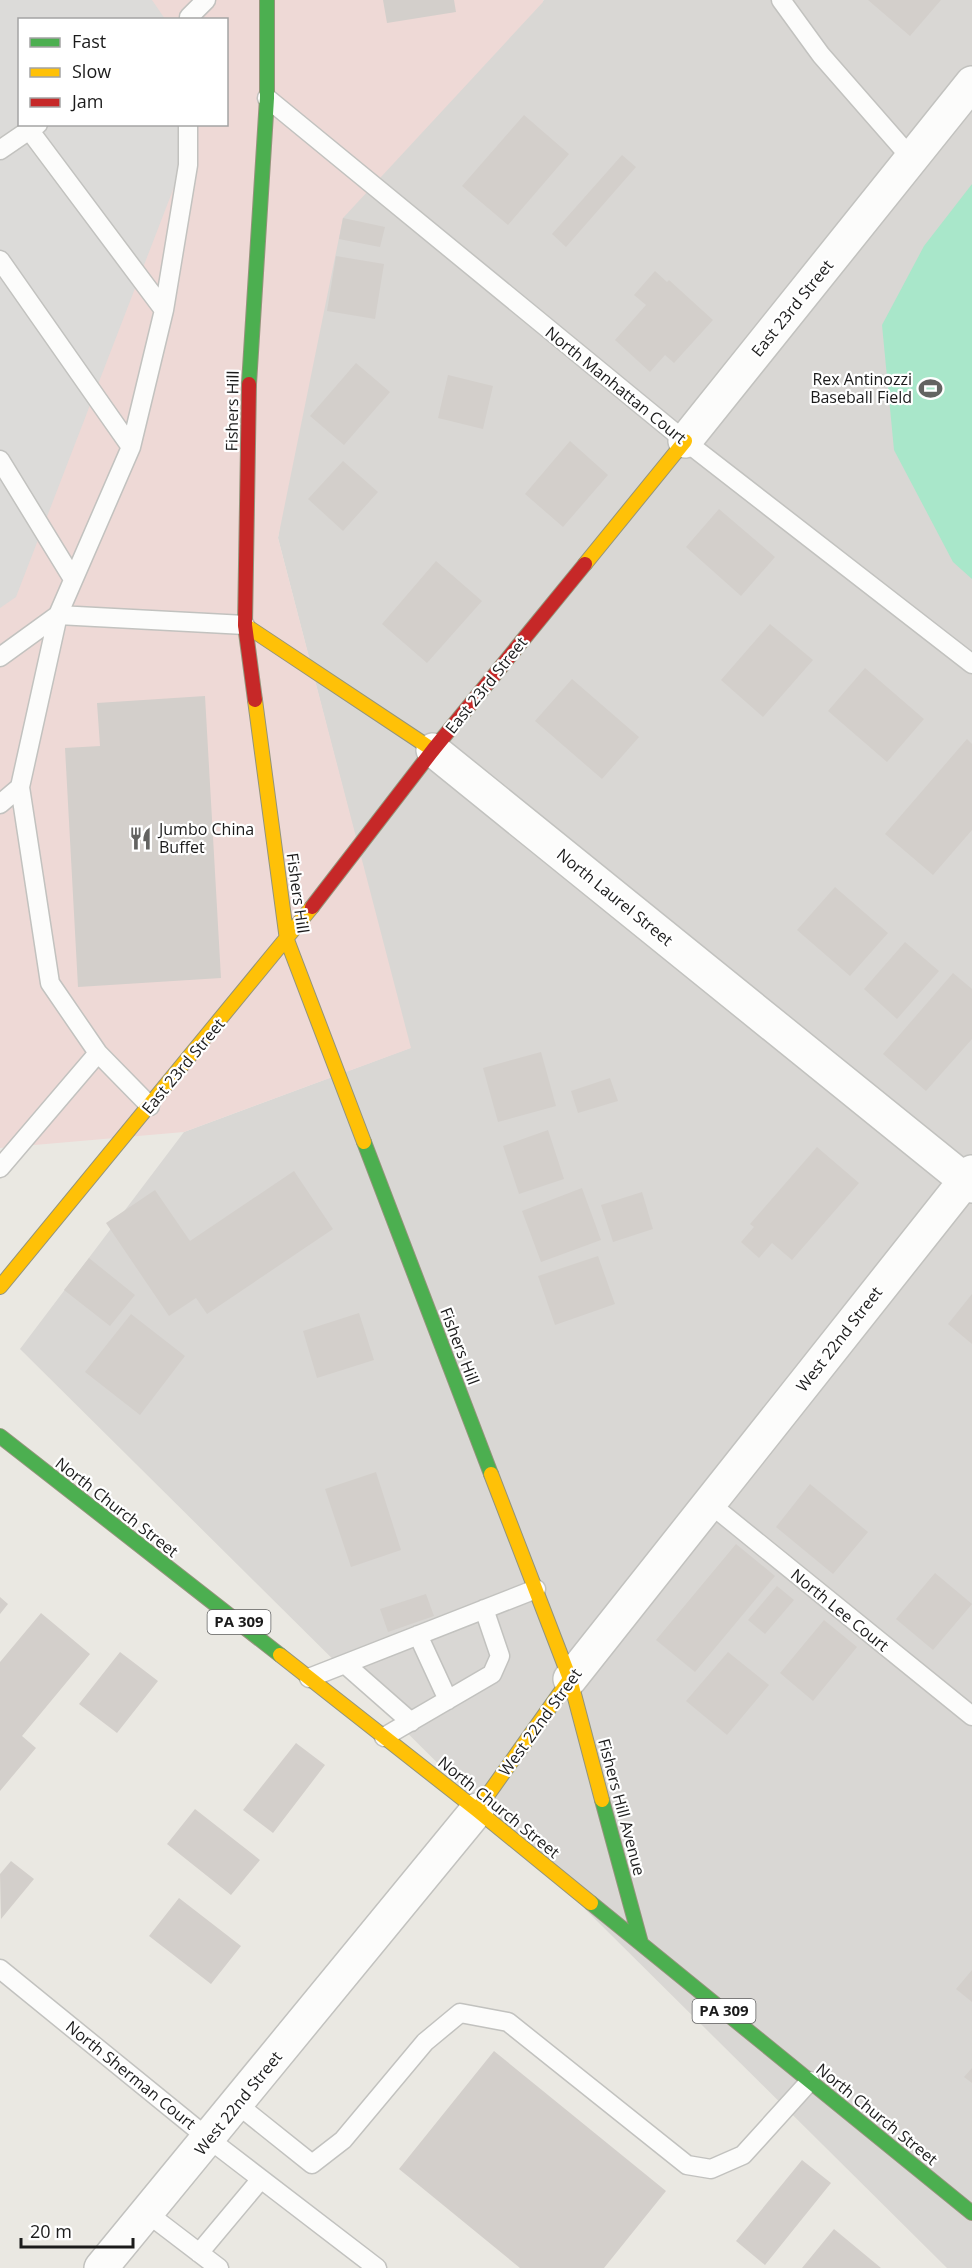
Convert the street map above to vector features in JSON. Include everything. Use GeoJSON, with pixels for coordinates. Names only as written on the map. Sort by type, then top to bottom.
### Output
{"type":"FeatureCollection","features":[{"type":"Feature","properties":{"kind":"main road","name":"Fishers Hill"},"geometry":{"type":"LineString","coordinates":[[267,0],[267,98],[249,381],[245,625],[287,940],[570,1679]]}},
{"type":"Feature","properties":{"kind":"main road","name":"East 23rd Street"},"geometry":{"type":"LineString","coordinates":[[0,1287],[287,940],[433,750],[685,441]]}},
{"type":"Feature","properties":{"kind":"main road","name":"North Laurel Street"},"geometry":{"type":"LineString","coordinates":[[245,625],[433,750]]}},
{"type":"Feature","properties":{"kind":"main road","name":"North Church Street"},"geometry":{"type":"LineString","coordinates":[[0,1436],[477,1810],[972,2213]]}},
{"type":"Feature","properties":{"kind":"main road","name":"West 22nd Street"},"geometry":{"type":"LineString","coordinates":[[477,1810],[570,1679]]}},
{"type":"Feature","properties":{"kind":"main road","name":"Fishers Hill Avenue"},"geometry":{"type":"LineString","coordinates":[[570,1679],[641,1944]]}},
{"type":"Feature","properties":{"kind":"street","name":"East 23rd Street"},"geometry":{"type":"LineString","coordinates":[[685,441],[972,83]]}},
{"type":"Feature","properties":{"kind":"street","name":"North Laurel Street"},"geometry":{"type":"LineString","coordinates":[[433,750],[970,1180]]}},
{"type":"Feature","properties":{"kind":"street","name":"West 22nd Street"},"geometry":{"type":"LineString","coordinates":[[570,1679],[970,1180]]}},
{"type":"Feature","properties":{"kind":"street","name":"West 22nd Street"},"geometry":{"type":"LineString","coordinates":[[101,2268],[477,1810]]}},
{"type":"Feature","properties":{"kind":"lane"},"geometry":{"type":"LineString","coordinates":[[180,0],[188,18]]}},
{"type":"Feature","properties":{"kind":"lane"},"geometry":{"type":"LineString","coordinates":[[189,18],[206,0]]}},
{"type":"Feature","properties":{"kind":"lane"},"geometry":{"type":"LineString","coordinates":[[781,0],[822,55],[912,159]]}},
{"type":"Feature","properties":{"kind":"lane","name":"North Manhattan Court"},"geometry":{"type":"LineString","coordinates":[[267,98],[685,441],[972,664]]}},
{"type":"Feature","properties":{"kind":"lane"},"geometry":{"type":"LineString","coordinates":[[150,1106],[99,1053],[50,983],[20,787],[58,615],[131,447],[164,310],[188,165],[188,126]]}},
{"type":"Feature","properties":{"kind":"lane"},"geometry":{"type":"LineString","coordinates":[[0,150],[34,128],[164,310]]}},
{"type":"Feature","properties":{"kind":"lane"},"geometry":{"type":"LineString","coordinates":[[0,260],[131,447]]}},
{"type":"Feature","properties":{"kind":"lane"},"geometry":{"type":"LineString","coordinates":[[0,460],[73,579]]}},
{"type":"Feature","properties":{"kind":"lane"},"geometry":{"type":"LineString","coordinates":[[0,657],[58,615],[245,625]]}},
{"type":"Feature","properties":{"kind":"lane"},"geometry":{"type":"LineString","coordinates":[[0,804],[20,787]]}},
{"type":"Feature","properties":{"kind":"lane"},"geometry":{"type":"LineString","coordinates":[[0,1168],[99,1053]]}},
{"type":"Feature","properties":{"kind":"lane","name":"North Lee Court"},"geometry":{"type":"LineString","coordinates":[[709,1503],[972,1716]]}},
{"type":"Feature","properties":{"kind":"lane"},"geometry":{"type":"LineString","coordinates":[[309,1678],[536,1589]]}},
{"type":"Feature","properties":{"kind":"lane"},"geometry":{"type":"LineString","coordinates":[[384,1737],[492,1674],[500,1656],[484,1609]]}},
{"type":"Feature","properties":{"kind":"lane"},"geometry":{"type":"LineString","coordinates":[[418,1635],[448,1700]]}},
{"type":"Feature","properties":{"kind":"lane"},"geometry":{"type":"LineString","coordinates":[[345,1664],[411,1722]]}},
{"type":"Feature","properties":{"kind":"lane","name":"North Sherman Court"},"geometry":{"type":"LineString","coordinates":[[0,1970],[209,2139],[376,2268]]}},
{"type":"Feature","properties":{"kind":"lane"},"geometry":{"type":"LineString","coordinates":[[237,2104],[312,2164],[343,2140],[425,2042],[460,2013],[508,2022],[687,2165],[711,2169],[742,2155],[810,2080]]}},
{"type":"Feature","properties":{"kind":"lane"},"geometry":{"type":"LineString","coordinates":[[199,2253],[261,2178]]}},
{"type":"Feature","properties":{"kind":"lane"},"geometry":{"type":"LineString","coordinates":[[147,2213],[219,2268]]}},
{"type":"Feature","properties":{"kind":"shaded area"},"geometry":{"type":"Polygon","coordinates":[[[0,0],[543,0],[343,218],[278,538],[411,1048],[184,1132],[0,1148],[0,0]]]}},
{"type":"Feature","properties":{"kind":"shaded area"},"geometry":{"type":"Polygon","coordinates":[[[0,0],[152,0],[164,18],[18,18],[18,126],[198,126],[16,597],[0,608],[0,0]]]}},
{"type":"Feature","properties":{"kind":"shaded area"},"geometry":{"type":"Polygon","coordinates":[[[544,0],[972,0],[972,2268],[947,2268],[20,1349],[184,1132],[410,1048],[278,538],[334,187],[544,0]]]}},
{"type":"Feature","properties":{"kind":"green space","name":"Rex Antinozzi Baseball Field"},"geometry":{"type":"Polygon","coordinates":[[[972,184],[972,579],[953,562],[894,450],[882,325],[924,246],[972,184]]]}},
{"type":"Feature","properties":{"kind":"building"},"geometry":{"type":"Polygon","coordinates":[[[383,0],[454,0],[456,12],[387,23],[383,0]]]}},
{"type":"Feature","properties":{"kind":"building"},"geometry":{"type":"Polygon","coordinates":[[[868,0],[941,0],[910,36],[868,0]]]}},
{"type":"Feature","properties":{"kind":"building"},"geometry":{"type":"Polygon","coordinates":[[[524,115],[569,154],[508,225],[462,186],[524,115]]]}},
{"type":"Feature","properties":{"kind":"building"},"geometry":{"type":"Polygon","coordinates":[[[622,155],[636,167],[566,247],[552,234],[622,155]]]}},
{"type":"Feature","properties":{"kind":"building"},"geometry":{"type":"Polygon","coordinates":[[[343,218],[385,227],[380,247],[339,239],[343,218]]]}},
{"type":"Feature","properties":{"kind":"building"},"geometry":{"type":"Polygon","coordinates":[[[336,256],[384,264],[375,319],[327,311],[336,256]]]}},
{"type":"Feature","properties":{"kind":"building"},"geometry":{"type":"Polygon","coordinates":[[[655,271],[667,282],[669,280],[713,320],[674,363],[665,355],[650,372],[615,340],[646,305],[634,295],[655,271]]]}},
{"type":"Feature","properties":{"kind":"building"},"geometry":{"type":"Polygon","coordinates":[[[356,363],[390,392],[344,445],[310,416],[356,363]]]}},
{"type":"Feature","properties":{"kind":"building"},"geometry":{"type":"Polygon","coordinates":[[[448,375],[493,386],[483,429],[438,418],[448,375]]]}},
{"type":"Feature","properties":{"kind":"building"},"geometry":{"type":"Polygon","coordinates":[[[570,441],[608,475],[563,527],[525,494],[570,441]]]}},
{"type":"Feature","properties":{"kind":"building"},"geometry":{"type":"Polygon","coordinates":[[[343,461],[378,492],[343,531],[308,499],[343,461]]]}},
{"type":"Feature","properties":{"kind":"building"},"geometry":{"type":"Polygon","coordinates":[[[719,509],[775,557],[741,596],[686,547],[719,509]]]}},
{"type":"Feature","properties":{"kind":"building"},"geometry":{"type":"Polygon","coordinates":[[[436,561],[482,601],[427,663],[382,624],[436,561]]]}},
{"type":"Feature","properties":{"kind":"building"},"geometry":{"type":"Polygon","coordinates":[[[770,624],[813,660],[763,717],[721,680],[770,624]]]}},
{"type":"Feature","properties":{"kind":"building"},"geometry":{"type":"Polygon","coordinates":[[[865,668],[924,719],[887,762],[828,711],[865,668]]]}},
{"type":"Feature","properties":{"kind":"building"},"geometry":{"type":"Polygon","coordinates":[[[572,679],[639,737],[602,779],[535,721],[572,679]]]}},
{"type":"Feature","properties":{"kind":"building","name":"Jumbo China Buffet"},"geometry":{"type":"Polygon","coordinates":[[[205,696],[221,978],[78,987],[65,748],[100,746],[97,703],[205,696]]]}},
{"type":"Feature","properties":{"kind":"building"},"geometry":{"type":"Polygon","coordinates":[[[967,739],[972,744],[972,830],[933,875],[885,834],[967,739]]]}},
{"type":"Feature","properties":{"kind":"building"},"geometry":{"type":"Polygon","coordinates":[[[835,887],[888,933],[850,976],[797,930],[835,887]]]}},
{"type":"Feature","properties":{"kind":"building"},"geometry":{"type":"Polygon","coordinates":[[[905,942],[939,971],[897,1019],[864,989],[905,942]]]}},
{"type":"Feature","properties":{"kind":"building"},"geometry":{"type":"Polygon","coordinates":[[[953,973],[972,989],[972,1039],[926,1091],[883,1054],[953,973]]]}},
{"type":"Feature","properties":{"kind":"building"},"geometry":{"type":"Polygon","coordinates":[[[541,1052],[556,1106],[498,1122],[483,1068],[541,1052]]]}},
{"type":"Feature","properties":{"kind":"building"},"geometry":{"type":"Polygon","coordinates":[[[610,1078],[618,1101],[578,1113],[571,1091],[610,1078]]]}},
{"type":"Feature","properties":{"kind":"building"},"geometry":{"type":"Polygon","coordinates":[[[548,1130],[564,1179],[519,1194],[503,1146],[548,1130]]]}},
{"type":"Feature","properties":{"kind":"building"},"geometry":{"type":"Polygon","coordinates":[[[817,1147],[859,1183],[792,1260],[772,1243],[759,1258],[741,1242],[754,1227],[750,1224],[817,1147]]]}},
{"type":"Feature","properties":{"kind":"building"},"geometry":{"type":"Polygon","coordinates":[[[294,1171],[333,1229],[207,1314],[196,1298],[169,1316],[106,1223],[155,1190],[190,1241],[294,1171]]]}},
{"type":"Feature","properties":{"kind":"building"},"geometry":{"type":"Polygon","coordinates":[[[582,1188],[601,1240],[541,1262],[522,1211],[582,1188]]]}},
{"type":"Feature","properties":{"kind":"building"},"geometry":{"type":"Polygon","coordinates":[[[642,1192],[653,1229],[613,1242],[601,1205],[642,1192]]]}},
{"type":"Feature","properties":{"kind":"building"},"geometry":{"type":"Polygon","coordinates":[[[598,1256],[615,1304],[555,1325],[538,1276],[598,1256]]]}},
{"type":"Feature","properties":{"kind":"building"},"geometry":{"type":"Polygon","coordinates":[[[89,1258],[135,1295],[110,1326],[64,1290],[89,1258]]]}},
{"type":"Feature","properties":{"kind":"building"},"geometry":{"type":"Polygon","coordinates":[[[972,1294],[972,1344],[948,1324],[972,1294]]]}},
{"type":"Feature","properties":{"kind":"building"},"geometry":{"type":"Polygon","coordinates":[[[359,1313],[374,1360],[317,1378],[303,1331],[359,1313]]]}},
{"type":"Feature","properties":{"kind":"building"},"geometry":{"type":"Polygon","coordinates":[[[131,1314],[185,1356],[140,1415],[85,1372],[131,1314]]]}},
{"type":"Feature","properties":{"kind":"building"},"geometry":{"type":"Polygon","coordinates":[[[376,1472],[401,1550],[351,1567],[325,1489],[376,1472]]]}},
{"type":"Feature","properties":{"kind":"building"},"geometry":{"type":"Polygon","coordinates":[[[810,1484],[868,1532],[833,1574],[776,1527],[810,1484]]]}},
{"type":"Feature","properties":{"kind":"building"},"geometry":{"type":"Polygon","coordinates":[[[736,1544],[775,1576],[695,1672],[656,1640],[736,1544]]]}},
{"type":"Feature","properties":{"kind":"building"},"geometry":{"type":"Polygon","coordinates":[[[935,1573],[972,1604],[933,1650],[896,1619],[935,1573]]]}},
{"type":"Feature","properties":{"kind":"building"},"geometry":{"type":"Polygon","coordinates":[[[777,1586],[794,1600],[765,1634],[748,1620],[777,1586]]]}},
{"type":"Feature","properties":{"kind":"building"},"geometry":{"type":"Polygon","coordinates":[[[426,1594],[434,1616],[388,1632],[380,1609],[426,1594]]]}},
{"type":"Feature","properties":{"kind":"building"},"geometry":{"type":"Polygon","coordinates":[[[0,1597],[8,1604],[0,1614],[0,1597]]]}},
{"type":"Feature","properties":{"kind":"building"},"geometry":{"type":"Polygon","coordinates":[[[41,1613],[90,1654],[22,1736],[36,1748],[0,1791],[0,1662],[41,1613]]]}},
{"type":"Feature","properties":{"kind":"building"},"geometry":{"type":"Polygon","coordinates":[[[824,1620],[857,1647],[813,1701],[780,1673],[824,1620]]]}},
{"type":"Feature","properties":{"kind":"building"},"geometry":{"type":"Polygon","coordinates":[[[120,1652],[158,1681],[117,1733],[79,1704],[120,1652]]]}},
{"type":"Feature","properties":{"kind":"building"},"geometry":{"type":"Polygon","coordinates":[[[728,1652],[769,1685],[727,1735],[686,1701],[728,1652]]]}},
{"type":"Feature","properties":{"kind":"building"},"geometry":{"type":"Polygon","coordinates":[[[296,1743],[325,1765],[273,1833],[243,1810],[296,1743]]]}},
{"type":"Feature","properties":{"kind":"building"},"geometry":{"type":"Polygon","coordinates":[[[195,1809],[260,1860],[231,1895],[167,1844],[195,1809]]]}},
{"type":"Feature","properties":{"kind":"building"},"geometry":{"type":"Polygon","coordinates":[[[11,1861],[34,1879],[1,1919],[0,1874],[11,1861]]]}},
{"type":"Feature","properties":{"kind":"building"},"geometry":{"type":"Polygon","coordinates":[[[179,1898],[241,1946],[211,1984],[149,1936],[179,1898]]]}},
{"type":"Feature","properties":{"kind":"building"},"geometry":{"type":"Polygon","coordinates":[[[972,1970],[972,2002],[956,1989],[972,1970]]]}},
{"type":"Feature","properties":{"kind":"building"},"geometry":{"type":"Polygon","coordinates":[[[494,2051],[666,2191],[604,2268],[520,2268],[399,2169],[494,2051]]]}},
{"type":"Feature","properties":{"kind":"building"},"geometry":{"type":"Polygon","coordinates":[[[972,2068],[972,2083],[964,2077],[972,2068]]]}},
{"type":"Feature","properties":{"kind":"building"},"geometry":{"type":"Polygon","coordinates":[[[802,2160],[831,2183],[765,2265],[736,2241],[802,2160]]]}},
{"type":"Feature","properties":{"kind":"building"},"geometry":{"type":"Polygon","coordinates":[[[834,2229],[881,2268],[802,2268],[834,2229]]]}},
{"type":"Feature","properties":{"kind":"traffic: fast"},"geometry":{"type":"LineString","coordinates":[[249,384],[267,98],[267,0]]}},
{"type":"Feature","properties":{"kind":"traffic: fast"},"geometry":{"type":"LineString","coordinates":[[364,1142],[491,1474]]}},
{"type":"Feature","properties":{"kind":"traffic: fast"},"geometry":{"type":"LineString","coordinates":[[0,1436],[280,1655]]}},
{"type":"Feature","properties":{"kind":"traffic: fast"},"geometry":{"type":"LineString","coordinates":[[602,1800],[641,1943]]}},
{"type":"Feature","properties":{"kind":"traffic: fast"},"geometry":{"type":"LineString","coordinates":[[591,1903],[972,2213]]}},
{"type":"Feature","properties":{"kind":"traffic: slow"},"geometry":{"type":"LineString","coordinates":[[585,564],[685,441]]}},
{"type":"Feature","properties":{"kind":"traffic: slow"},"geometry":{"type":"LineString","coordinates":[[245,625],[433,750]]}},
{"type":"Feature","properties":{"kind":"traffic: slow"},"geometry":{"type":"LineString","coordinates":[[255,700],[287,940],[364,1142]]}},
{"type":"Feature","properties":{"kind":"traffic: slow"},"geometry":{"type":"LineString","coordinates":[[0,1287],[312,907]]}},
{"type":"Feature","properties":{"kind":"traffic: slow"},"geometry":{"type":"LineString","coordinates":[[491,1474],[570,1679],[602,1800]]}},
{"type":"Feature","properties":{"kind":"traffic: slow"},"geometry":{"type":"LineString","coordinates":[[280,1655],[591,1903]]}},
{"type":"Feature","properties":{"kind":"traffic: slow"},"geometry":{"type":"LineString","coordinates":[[477,1810],[570,1679]]}},
{"type":"Feature","properties":{"kind":"traffic: jam"},"geometry":{"type":"LineString","coordinates":[[249,384],[245,625],[255,700]]}},
{"type":"Feature","properties":{"kind":"traffic: jam"},"geometry":{"type":"LineString","coordinates":[[312,907],[433,750],[585,564]]}},
{"type":"Feature","properties":{"kind":"place","name":"Rex Antinozzi Baseball Field"},"geometry":{"type":"Point","coordinates":[930,388]}},
{"type":"Feature","properties":{"kind":"place","name":"Jumbo China Buffet"},"geometry":{"type":"Point","coordinates":[141,838]}}]}
